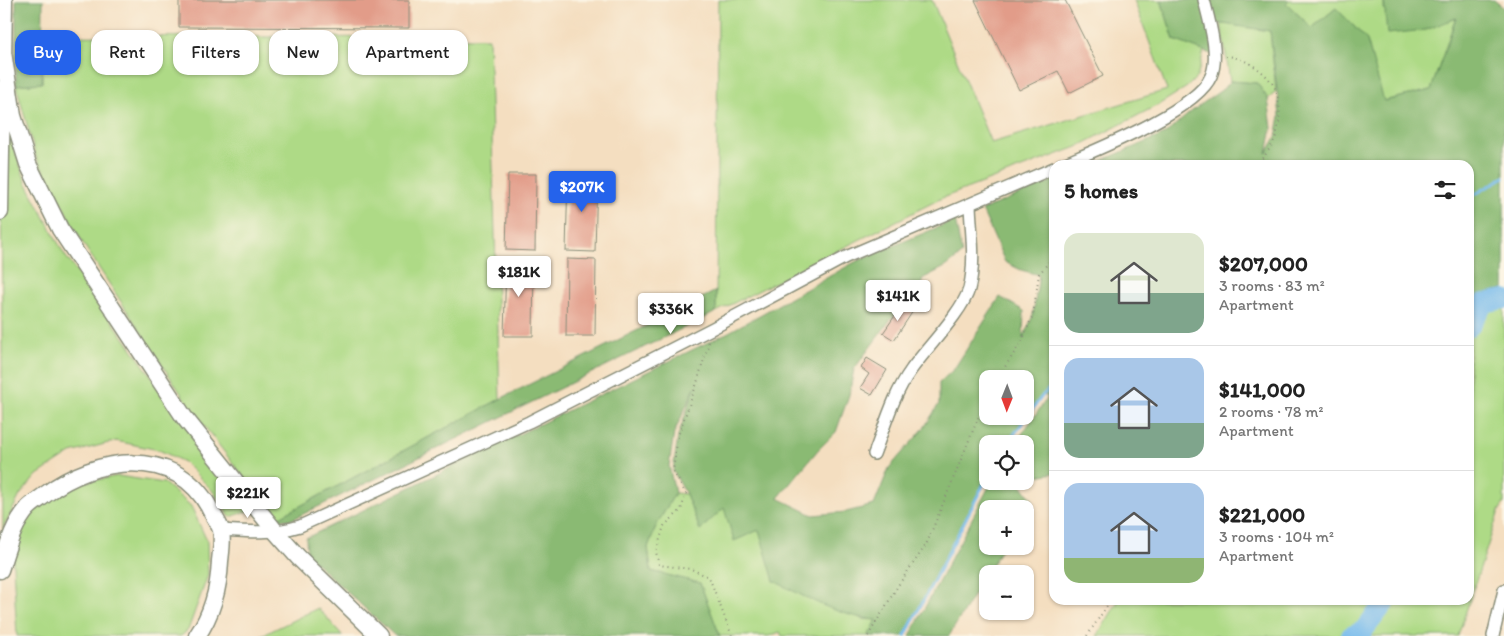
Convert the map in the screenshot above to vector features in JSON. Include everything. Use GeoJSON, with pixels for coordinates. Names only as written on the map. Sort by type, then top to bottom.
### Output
{"type":"FeatureCollection","features":[{"type":"Feature","properties":{"kind":"highway"},"geometry":{"type":"LineString","coordinates":[[0,212],[4,0]]}},
{"type":"Feature","properties":{"kind":"highway"},"geometry":{"type":"LineString","coordinates":[[3,52],[13,116],[28,164],[60,228],[184,417],[298,557],[379,636]]}},
{"type":"Feature","properties":{"kind":"highway"},"geometry":{"type":"LineString","coordinates":[[0,570],[11,536],[28,508],[54,488],[82,473],[113,464],[141,463],[161,468],[178,474],[189,482],[202,496],[221,530],[220,568],[217,590],[204,626],[197,636]]}},
{"type":"Feature","properties":{"kind":"street"},"geometry":{"type":"LineString","coordinates":[[1072,160],[1159,119],[1191,99],[1204,88],[1212,75],[1214,54],[1210,22],[1204,0]]}},
{"type":"Feature","properties":{"kind":"street"},"geometry":{"type":"LineString","coordinates":[[221,530],[275,531],[300,526],[529,422],[714,328],[846,257],[1049,170]]}},
{"type":"Feature","properties":{"kind":"street"},"geometry":{"type":"LineString","coordinates":[[874,454],[899,388],[957,310],[968,290],[972,266],[970,205]]}},
{"type":"Feature","properties":{"kind":"street"},"geometry":{"type":"LineString","coordinates":[[298,557],[295,542],[300,526]]}},
{"type":"Feature","properties":{"kind":"street"},"geometry":{"type":"LineString","coordinates":[[1493,636],[1501,619],[1504,590]]}},
{"type":"Feature","properties":{"kind":"path"},"geometry":{"type":"LineString","coordinates":[[1214,54],[1236,56],[1246,61],[1262,72],[1276,92],[1280,116],[1276,137],[1261,160]]}},
{"type":"Feature","properties":{"kind":"path"},"geometry":{"type":"LineString","coordinates":[[1003,370],[1022,341],[1033,315],[1039,274],[1049,262]]}},
{"type":"Feature","properties":{"kind":"path"},"geometry":{"type":"LineString","coordinates":[[714,328],[678,436],[674,471],[686,494],[681,510],[664,526],[656,552],[659,565],[691,569],[709,577],[732,636]]}},
{"type":"Feature","properties":{"kind":"path"},"geometry":{"type":"LineString","coordinates":[[868,636],[926,545],[979,416]]}},
{"type":"Feature","properties":{"kind":"path"},"geometry":{"type":"LineString","coordinates":[[1087,636],[1108,605]]}},
{"type":"Feature","properties":{"kind":"green space"},"geometry":{"type":"Polygon","coordinates":[[[16,0],[43,0],[43,30],[16,30],[16,0]]]}},
{"type":"Feature","properties":{"kind":"green space"},"geometry":{"type":"Polygon","coordinates":[[[718,0],[932,0],[991,143],[1167,90],[1134,0],[1161,0],[1174,40],[1204,51],[1197,77],[1187,87],[1158,105],[1077,147],[942,198],[716,312],[718,0]]]}},
{"type":"Feature","properties":{"kind":"green space"},"geometry":{"type":"Polygon","coordinates":[[[1161,0],[1289,0],[1286,3],[1312,28],[1336,8],[1367,40],[1384,101],[1431,90],[1456,18],[1426,30],[1387,34],[1384,0],[1494,0],[1504,8],[1504,289],[1479,295],[1474,302],[1474,160],[1103,160],[1165,134],[1192,111],[1223,89],[1230,81],[1257,83],[1268,99],[1272,128],[1267,153],[1276,137],[1280,116],[1270,31],[1210,22],[1214,55],[1174,40],[1161,0]]]}},
{"type":"Feature","properties":{"kind":"green space"},"geometry":{"type":"Polygon","coordinates":[[[1289,0],[1384,0],[1384,9],[1426,30],[1456,17],[1431,90],[1383,101],[1367,40],[1336,8],[1312,28],[1286,3],[1289,0]]]}},
{"type":"Feature","properties":{"kind":"green space"},"geometry":{"type":"Polygon","coordinates":[[[1221,23],[1270,31],[1276,92],[1268,99],[1257,83],[1230,81],[1221,23]]]}},
{"type":"Feature","properties":{"kind":"green space"},"geometry":{"type":"Polygon","coordinates":[[[81,36],[91,36],[91,75],[163,75],[163,37],[173,37],[173,75],[259,75],[259,37],[269,37],[269,75],[338,75],[338,37],[348,37],[348,75],[468,75],[468,38],[489,38],[500,399],[276,519],[191,409],[84,245],[36,157],[16,85],[42,83],[42,75],[81,75],[81,36]]]}},
{"type":"Feature","properties":{"kind":"green space"},"geometry":{"type":"Polygon","coordinates":[[[16,75],[42,75],[42,83],[16,85],[16,75]]]}},
{"type":"Feature","properties":{"kind":"green space"},"geometry":{"type":"Polygon","coordinates":[[[1,112],[26,182],[64,254],[248,511],[230,517],[212,490],[184,462],[159,450],[116,441],[71,453],[37,475],[20,495],[3,529],[1,112]]]}},
{"type":"Feature","properties":{"kind":"green space"},"geometry":{"type":"Polygon","coordinates":[[[1049,182],[1049,474],[1034,476],[1034,435],[1021,435],[1028,425],[1034,425],[1034,417],[1048,397],[1043,395],[1034,407],[1034,370],[979,370],[979,425],[1021,425],[1014,435],[979,435],[980,490],[905,636],[868,636],[877,620],[837,611],[774,581],[759,530],[734,541],[724,508],[700,530],[686,494],[673,471],[678,436],[695,387],[674,433],[669,466],[675,493],[656,526],[648,547],[651,571],[700,583],[720,636],[395,636],[307,555],[306,538],[729,332],[855,262],[955,220],[962,254],[947,266],[922,279],[922,294],[891,319],[854,369],[849,395],[836,432],[817,451],[778,498],[813,515],[846,512],[874,505],[889,468],[924,428],[939,404],[939,383],[954,369],[1000,297],[1024,311],[1023,339],[1033,315],[1039,275],[1021,270],[1005,262],[982,210],[1049,182]]]}},
{"type":"Feature","properties":{"kind":"green space"},"geometry":{"type":"Polygon","coordinates":[[[1504,289],[1504,503],[1499,511],[1474,587],[1474,302],[1479,295],[1504,289]]]}},
{"type":"Feature","properties":{"kind":"green space"},"geometry":{"type":"Polygon","coordinates":[[[716,291],[716,312],[291,520],[276,519],[500,399],[716,291]]]}},
{"type":"Feature","properties":{"kind":"green space"},"geometry":{"type":"Polygon","coordinates":[[[118,476],[164,483],[191,506],[207,541],[208,575],[188,630],[181,636],[17,636],[12,547],[22,522],[44,500],[74,484],[118,476]]]}},
{"type":"Feature","properties":{"kind":"green space"},"geometry":{"type":"Polygon","coordinates":[[[987,490],[1025,490],[1032,500],[982,500],[987,490]]]}},
{"type":"Feature","properties":{"kind":"green space"},"geometry":{"type":"Polygon","coordinates":[[[675,493],[686,494],[700,530],[724,507],[759,530],[861,619],[877,620],[868,636],[782,636],[780,632],[769,636],[720,636],[700,583],[651,571],[648,547],[656,526],[675,493]]]}},
{"type":"Feature","properties":{"kind":"green space"},"geometry":{"type":"Polygon","coordinates":[[[979,506],[979,555],[998,555],[992,565],[979,565],[979,586],[949,636],[910,636],[979,506]]]}},
{"type":"Feature","properties":{"kind":"green space"},"geometry":{"type":"Polygon","coordinates":[[[1116,605],[1468,605],[1458,636],[1097,636],[1116,605]]]}},
{"type":"Feature","properties":{"kind":"green space"},"geometry":{"type":"Polygon","coordinates":[[[318,608],[343,636],[261,636],[318,608]]]}},
{"type":"Feature","properties":{"kind":"building"},"geometry":{"type":"Polygon","coordinates":[[[179,0],[409,0],[409,28],[179,27],[179,0]]]}},
{"type":"Feature","properties":{"kind":"building"},"geometry":{"type":"Polygon","coordinates":[[[975,0],[1065,0],[1103,76],[1069,93],[1058,71],[1019,90],[975,0]]]}},
{"type":"Feature","properties":{"kind":"building"},"geometry":{"type":"Polygon","coordinates":[[[508,174],[536,174],[535,251],[506,250],[508,174]]]}},
{"type":"Feature","properties":{"kind":"building"},"geometry":{"type":"Polygon","coordinates":[[[568,175],[597,176],[595,252],[566,251],[568,175]]]}},
{"type":"Feature","properties":{"kind":"building"},"geometry":{"type":"Polygon","coordinates":[[[506,259],[534,260],[533,336],[504,336],[506,259]]]}},
{"type":"Feature","properties":{"kind":"building"},"geometry":{"type":"Polygon","coordinates":[[[567,259],[596,260],[595,336],[566,336],[567,259]]]}},
{"type":"Feature","properties":{"kind":"building"},"geometry":{"type":"Polygon","coordinates":[[[903,304],[913,311],[894,340],[883,333],[903,304]]]}},
{"type":"Feature","properties":{"kind":"building"},"geometry":{"type":"Polygon","coordinates":[[[867,358],[887,370],[872,395],[860,388],[869,374],[861,368],[867,358]]]}},
{"type":"Feature","properties":{"kind":"waterway"},"geometry":{"type":"LineString","coordinates":[[1474,195],[1504,177]]}},
{"type":"Feature","properties":{"kind":"waterway"},"geometry":{"type":"LineString","coordinates":[[1474,319],[1484,303],[1504,299]]}},
{"type":"Feature","properties":{"kind":"waterway"},"geometry":{"type":"LineString","coordinates":[[1014,435],[1049,389]]}},
{"type":"Feature","properties":{"kind":"waterway"},"geometry":{"type":"LineString","coordinates":[[905,636],[981,490]]}},
{"type":"Feature","properties":{"kind":"waterway"},"geometry":{"type":"LineString","coordinates":[[1351,636],[1363,631],[1383,605]]}}]}
